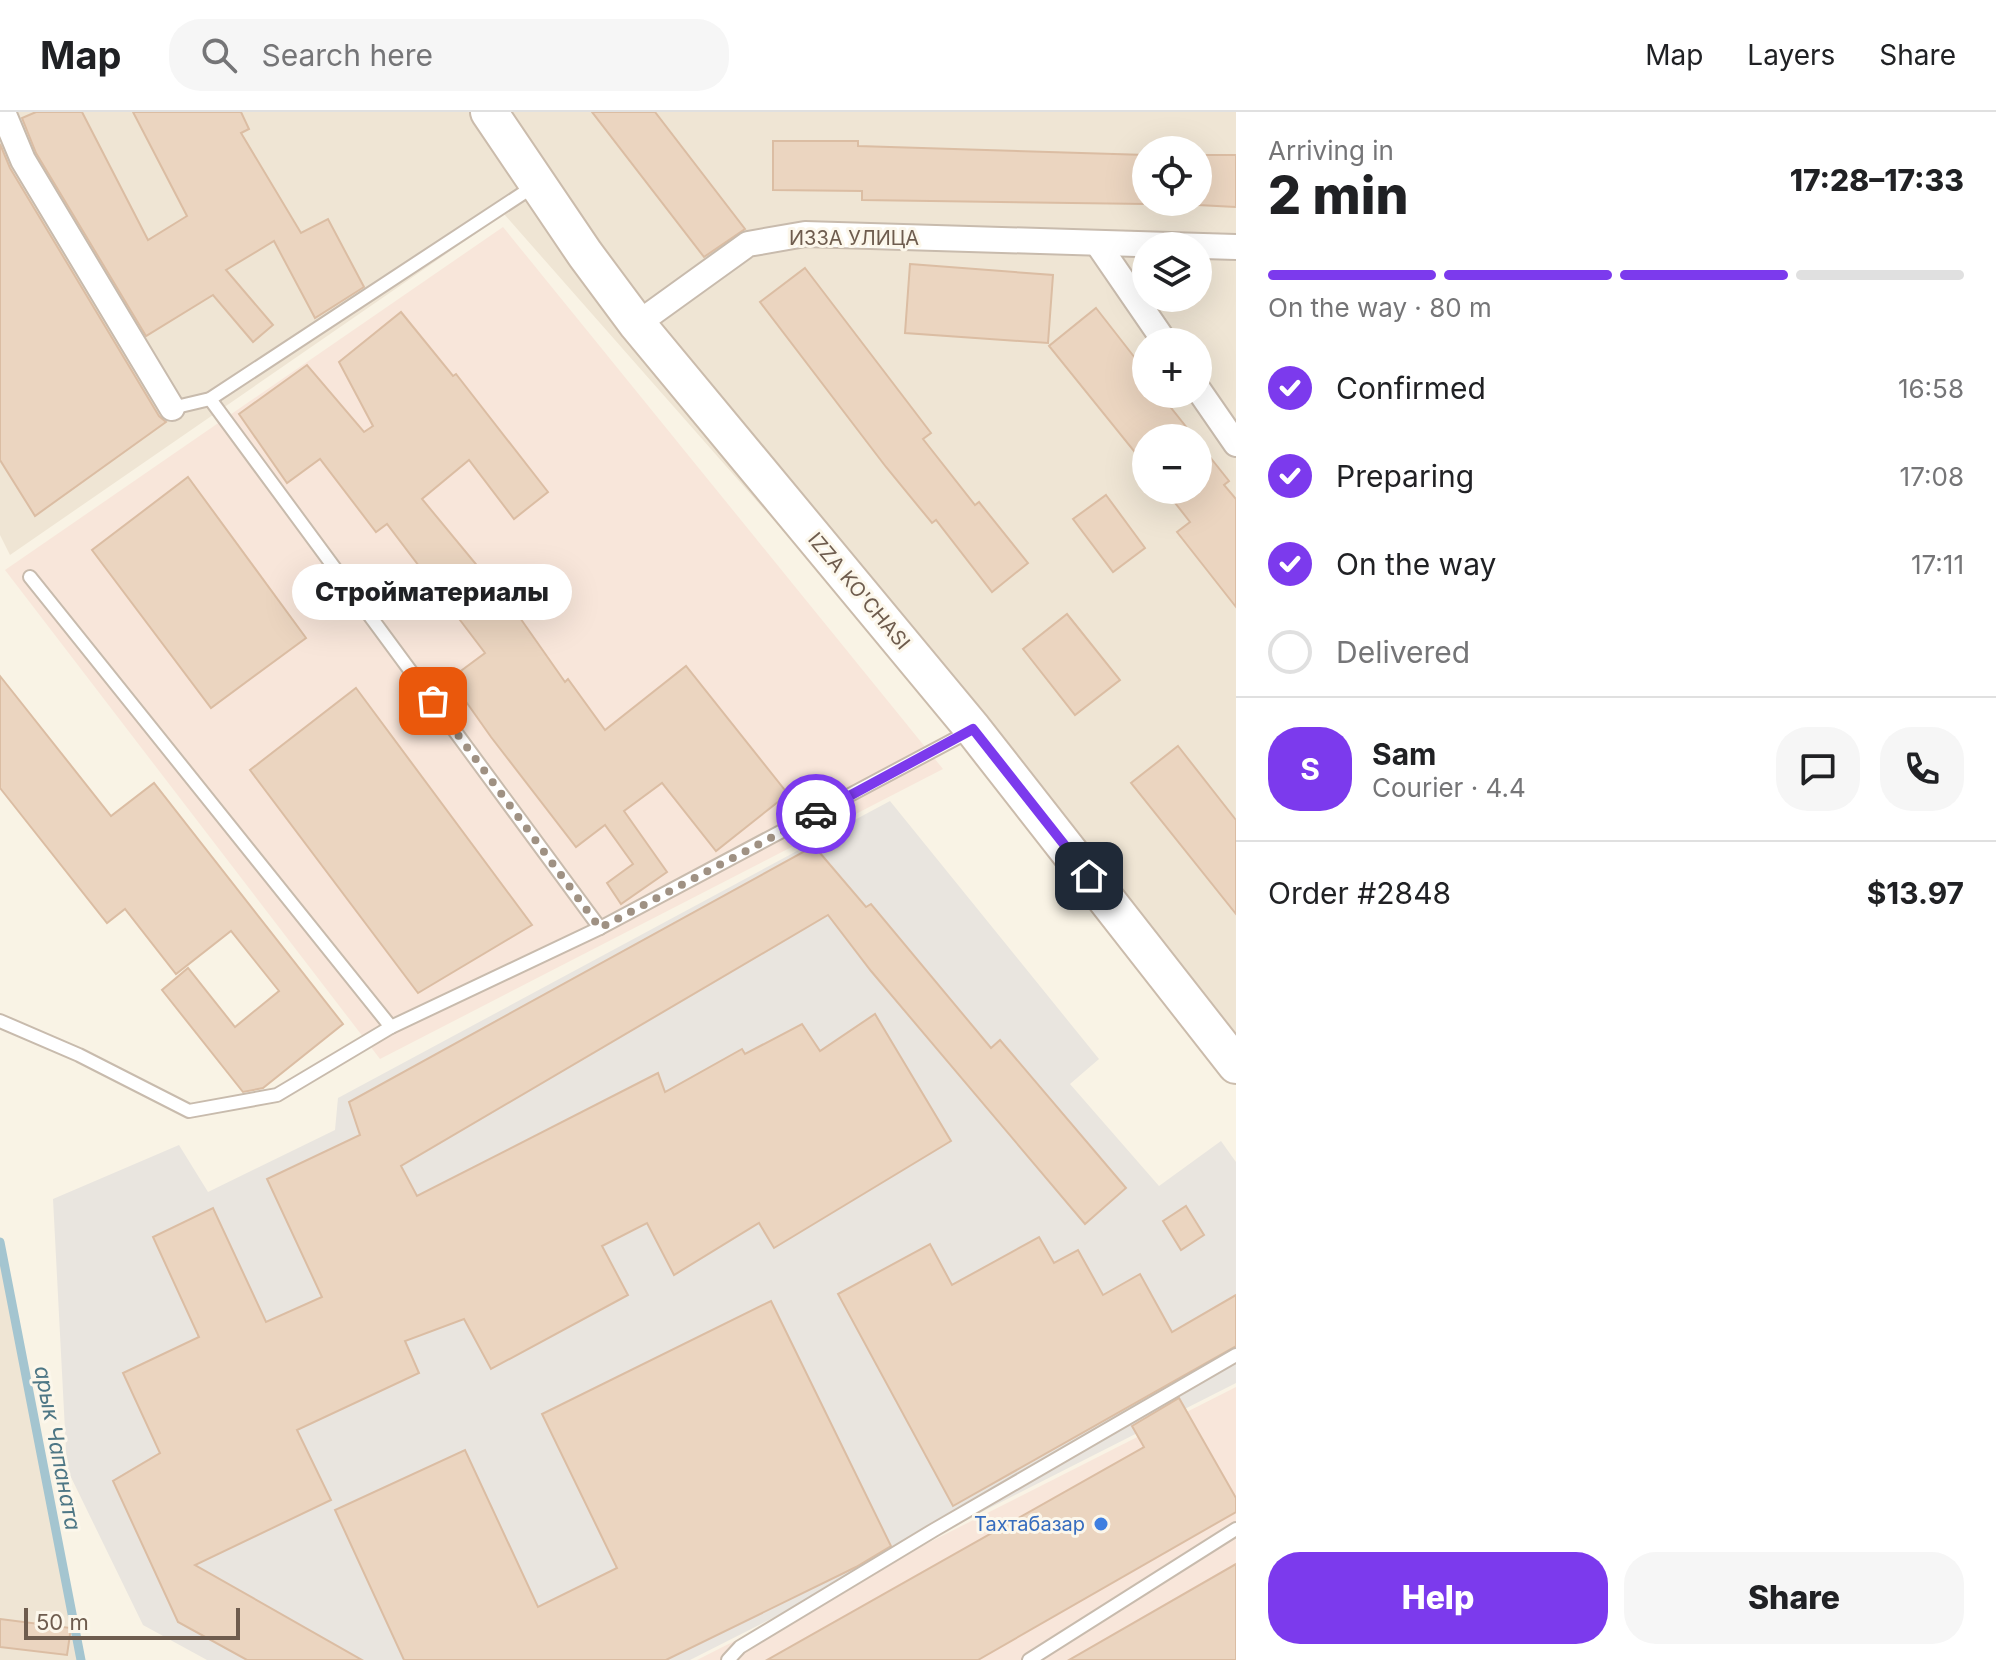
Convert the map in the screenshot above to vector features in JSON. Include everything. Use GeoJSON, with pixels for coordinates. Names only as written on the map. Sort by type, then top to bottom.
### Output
{"type":"FeatureCollection","features":[{"type":"Feature","properties":{"kind":"main road","name":"IZZA KO'CHASI"},"geometry":{"type":"LineString","coordinates":[[489,112],[536,184],[637,324],[973,729],[1236,1065]]}},
{"type":"Feature","properties":{"kind":"street"},"geometry":{"type":"LineString","coordinates":[[3,112],[23,160],[172,408]]}},
{"type":"Feature","properties":{"kind":"street","name":"ИЗЗА УЛИЦА"},"geometry":{"type":"LineString","coordinates":[[637,324],[748,244],[805,234],[1236,247]]}},
{"type":"Feature","properties":{"kind":"street"},"geometry":{"type":"LineString","coordinates":[[1097,243],[1155,328]]}},
{"type":"Feature","properties":{"kind":"street"},"geometry":{"type":"LineString","coordinates":[[1211,408],[1236,444]]}},
{"type":"Feature","properties":{"kind":"lane"},"geometry":{"type":"LineString","coordinates":[[172,408],[210,399],[536,184]]}},
{"type":"Feature","properties":{"kind":"lane"},"geometry":{"type":"LineString","coordinates":[[210,399],[600,928]]}},
{"type":"Feature","properties":{"kind":"lane"},"geometry":{"type":"LineString","coordinates":[[30,577],[391,1027]]}},
{"type":"Feature","properties":{"kind":"lane"},"geometry":{"type":"LineString","coordinates":[[0,1021],[79,1055],[189,1111],[277,1095],[391,1027],[600,928],[973,729]]}},
{"type":"Feature","properties":{"kind":"lane"},"geometry":{"type":"LineString","coordinates":[[728,1660],[740,1647],[921,1537],[1236,1355]]}},
{"type":"Feature","properties":{"kind":"lane"},"geometry":{"type":"LineString","coordinates":[[1029,1660],[1236,1529]]}},
{"type":"Feature","properties":{"kind":"shaded area"},"geometry":{"type":"Polygon","coordinates":[[[0,112],[1236,112],[1236,1058],[866,625],[504,214],[10,555],[0,535],[0,112]]]}},
{"type":"Feature","properties":{"kind":"shaded area"},"geometry":{"type":"Polygon","coordinates":[[[503,227],[943,769],[380,1059],[5,570],[503,227]]]}},
{"type":"Feature","properties":{"kind":"shaded area"},"geometry":{"type":"Polygon","coordinates":[[[890,801],[1099,1059],[1070,1084],[1159,1186],[1221,1141],[1236,1162],[1236,1383],[690,1660],[207,1660],[143,1625],[67,1469],[53,1199],[179,1145],[208,1192],[335,1130],[338,1098],[890,801]]]}},
{"type":"Feature","properties":{"kind":"shaded area"},"geometry":{"type":"Polygon","coordinates":[[[0,1253],[72,1625],[77,1660],[0,1660],[0,1253]]]}},
{"type":"Feature","properties":{"kind":"shaded area","name":"Тахтабазар"},"geometry":{"type":"Polygon","coordinates":[[[1236,1387],[1236,1660],[697,1660],[1236,1387]]]}},
{"type":"Feature","properties":{"kind":"building"},"geometry":{"type":"Polygon","coordinates":[[[36,112],[82,112],[148,240],[187,216],[133,112],[241,112],[249,129],[241,133],[301,233],[328,219],[364,287],[315,318],[274,241],[226,270],[273,325],[253,342],[213,295],[146,336],[36,153],[22,118],[36,112]]]}},
{"type":"Feature","properties":{"kind":"building"},"geometry":{"type":"Polygon","coordinates":[[[592,112],[655,112],[745,229],[704,257],[592,112]]]}},
{"type":"Feature","properties":{"kind":"building"},"geometry":{"type":"Polygon","coordinates":[[[773,141],[858,141],[858,146],[1132,155],[1132,204],[862,200],[862,191],[773,190],[773,141]]]}},
{"type":"Feature","properties":{"kind":"building"},"geometry":{"type":"Polygon","coordinates":[[[0,144],[10,168],[159,416],[166,422],[35,516],[0,460],[0,144]]]}},
{"type":"Feature","properties":{"kind":"building"},"geometry":{"type":"Polygon","coordinates":[[[1212,155],[1236,155],[1236,207],[1212,206],[1212,155]]]}},
{"type":"Feature","properties":{"kind":"building"},"geometry":{"type":"Polygon","coordinates":[[[910,264],[1053,275],[1048,343],[905,333],[910,264]]]}},
{"type":"Feature","properties":{"kind":"building"},"geometry":{"type":"Polygon","coordinates":[[[805,268],[931,433],[923,439],[975,505],[979,502],[1028,563],[992,592],[936,520],[932,523],[886,467],[760,302],[805,268]]]}},
{"type":"Feature","properties":{"kind":"building"},"geometry":{"type":"Polygon","coordinates":[[[1096,308],[1132,354],[1132,408],[1171,408],[1184,424],[1132,424],[1132,449],[1049,346],[1096,308]]]}},
{"type":"Feature","properties":{"kind":"building"},"geometry":{"type":"Polygon","coordinates":[[[401,312],[453,376],[456,374],[548,492],[514,519],[469,460],[422,499],[518,615],[565,682],[568,679],[605,730],[686,666],[788,794],[716,851],[662,783],[624,811],[667,872],[621,904],[607,883],[633,864],[605,825],[576,847],[491,737],[450,679],[485,653],[387,524],[376,532],[320,459],[287,483],[239,414],[307,365],[364,432],[373,426],[339,362],[401,312]]]}},
{"type":"Feature","properties":{"kind":"building"},"geometry":{"type":"Polygon","coordinates":[[[1212,460],[1229,481],[1224,485],[1236,499],[1236,607],[1177,532],[1190,522],[1176,504],[1212,504],[1212,460]]]}},
{"type":"Feature","properties":{"kind":"building"},"geometry":{"type":"Polygon","coordinates":[[[188,477],[306,638],[211,708],[92,550],[188,477]]]}},
{"type":"Feature","properties":{"kind":"building"},"geometry":{"type":"Polygon","coordinates":[[[1106,495],[1145,548],[1113,572],[1073,519],[1106,495]]]}},
{"type":"Feature","properties":{"kind":"building"},"geometry":{"type":"Polygon","coordinates":[[[1067,614],[1120,680],[1075,715],[1023,649],[1067,614]]]}},
{"type":"Feature","properties":{"kind":"building"},"geometry":{"type":"Polygon","coordinates":[[[0,676],[111,816],[154,783],[343,1024],[263,1088],[243,1092],[162,990],[188,968],[235,1027],[279,991],[231,931],[176,974],[125,909],[107,923],[0,788],[0,676]]]}},
{"type":"Feature","properties":{"kind":"building"},"geometry":{"type":"Polygon","coordinates":[[[356,688],[532,925],[418,993],[250,770],[356,688]]]}},
{"type":"Feature","properties":{"kind":"building"},"geometry":{"type":"Polygon","coordinates":[[[1178,746],[1236,820],[1236,914],[1131,783],[1178,746]]]}},
{"type":"Feature","properties":{"kind":"building"},"geometry":{"type":"Polygon","coordinates":[[[814,846],[866,907],[871,904],[991,1048],[1000,1040],[1126,1188],[1085,1224],[871,971],[828,915],[401,1166],[417,1196],[658,1073],[665,1092],[742,1049],[745,1054],[802,1024],[820,1051],[875,1014],[951,1141],[774,1248],[759,1223],[674,1275],[647,1223],[602,1246],[628,1295],[491,1369],[464,1319],[405,1341],[419,1373],[297,1430],[331,1500],[195,1565],[362,1660],[247,1660],[178,1622],[113,1481],[160,1453],[123,1373],[199,1337],[153,1237],[213,1208],[266,1322],[322,1297],[267,1179],[360,1135],[349,1102],[814,846]]]}},
{"type":"Feature","properties":{"kind":"building"},"geometry":{"type":"Polygon","coordinates":[[[1186,1206],[1204,1235],[1181,1250],[1163,1221],[1186,1206]]]}},
{"type":"Feature","properties":{"kind":"building"},"geometry":{"type":"Polygon","coordinates":[[[1039,1237],[1054,1263],[1078,1250],[1103,1295],[1140,1274],[1172,1332],[1236,1295],[1236,1346],[953,1506],[838,1294],[930,1244],[952,1285],[1039,1237]]]}},
{"type":"Feature","properties":{"kind":"building"},"geometry":{"type":"Polygon","coordinates":[[[771,1301],[891,1546],[856,1567],[666,1660],[404,1660],[335,1510],[465,1450],[538,1607],[617,1568],[542,1414],[771,1301]]]}},
{"type":"Feature","properties":{"kind":"building"},"geometry":{"type":"Polygon","coordinates":[[[1179,1398],[1236,1498],[1236,1512],[978,1660],[767,1660],[1144,1447],[1132,1426],[1179,1398]]]}},
{"type":"Feature","properties":{"kind":"building"},"geometry":{"type":"Polygon","coordinates":[[[1236,1564],[1236,1660],[1069,1660],[1236,1564]]]}},
{"type":"Feature","properties":{"kind":"building"},"geometry":{"type":"Polygon","coordinates":[[[0,1619],[71,1628],[67,1655],[0,1647],[0,1619]]]}},
{"type":"Feature","properties":{"kind":"waterway","name":"арык Чапаната"},"geometry":{"type":"LineString","coordinates":[[0,1242],[81,1660]]}},
{"type":"Feature","properties":{"kind":"way so far"},"geometry":{"type":"LineString","coordinates":[[433,701],[600,928],[816,814]]}},
{"type":"Feature","properties":{"kind":"place","name":"Стройматериалы"},"geometry":{"type":"Point","coordinates":[433,701]}},
{"type":"Feature","properties":{"kind":"place","name":"Тахтабазар"},"geometry":{"type":"Point","coordinates":[1101,1524]}},
{"type":"Feature","properties":{"kind":"route"},"geometry":{"type":"LineString","coordinates":[[816,814],[973,729],[1089,876]]}}]}
